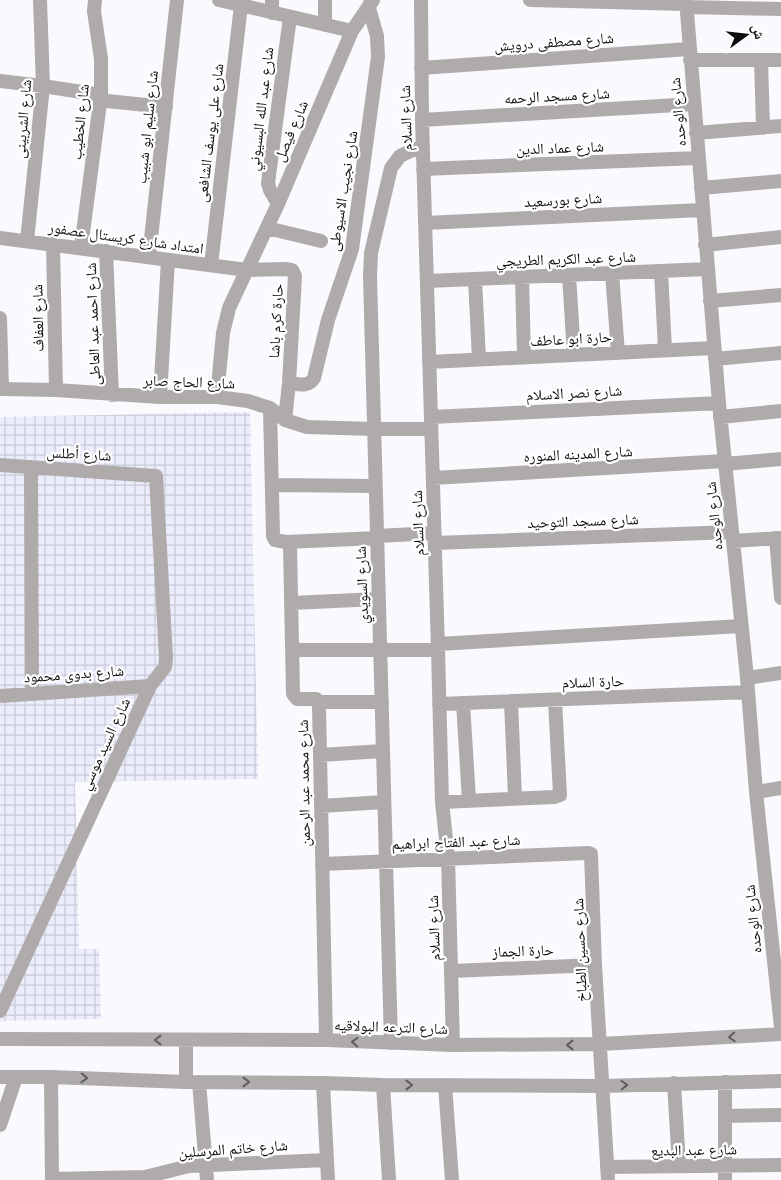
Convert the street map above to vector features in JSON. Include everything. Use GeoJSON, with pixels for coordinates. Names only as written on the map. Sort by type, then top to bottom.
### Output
{"type":"FeatureCollection","features":[{"type":"Feature","properties":{"kind":"street","name":"شارع الشربينى"},"geometry":{"type":"LineString","coordinates":[[27,241],[43,86],[40,0]]}},
{"type":"Feature","properties":{"kind":"street","name":"شارع الخطيب"},"geometry":{"type":"LineString","coordinates":[[81,248],[101,96],[101,59],[94,11],[95,0]]}},
{"type":"Feature","properties":{"kind":"street","name":"شارع سليم ابو شبيب"},"geometry":{"type":"LineString","coordinates":[[149,257],[177,0]]}},
{"type":"Feature","properties":{"kind":"street"},"geometry":{"type":"LineString","coordinates":[[219,0],[241,5],[272,6],[290,17],[352,31]]}},
{"type":"Feature","properties":{"kind":"street"},"geometry":{"type":"LineString","coordinates":[[325,0],[325,25]]}},
{"type":"Feature","properties":{"kind":"street","name":"شارع السلام"},"geometry":{"type":"LineString","coordinates":[[421,0],[422,149],[442,802],[448,858],[453,1045]]}},
{"type":"Feature","properties":{"kind":"street"},"geometry":{"type":"LineString","coordinates":[[530,0],[752,4],[781,9]]}},
{"type":"Feature","properties":{"kind":"street","name":"شارع فيصل"},"geometry":{"type":"LineString","coordinates":[[217,397],[228,308],[278,204],[352,31],[371,3]]}},
{"type":"Feature","properties":{"kind":"street","name":"شارع نجيب الاسيوطى"},"geometry":{"type":"LineString","coordinates":[[289,383],[304,385],[311,382],[314,378],[328,320],[352,249],[378,57],[377,36],[371,3]]}},
{"type":"Feature","properties":{"kind":"street","name":"شارع الوحده"},"geometry":{"type":"LineString","coordinates":[[686,3],[720,417],[781,1027]]}},
{"type":"Feature","properties":{"kind":"street","name":"شارع على يوسف الشافعى"},"geometry":{"type":"LineString","coordinates":[[211,266],[241,5]]}},
{"type":"Feature","properties":{"kind":"street","name":"شارع عبد الله البسيوني"},"geometry":{"type":"LineString","coordinates":[[278,204],[268,183],[290,17]]}},
{"type":"Feature","properties":{"kind":"street","name":"شارع مصطفى درويش"},"geometry":{"type":"LineString","coordinates":[[420,68],[690,55],[781,60]]}},
{"type":"Feature","properties":{"kind":"street"},"geometry":{"type":"LineString","coordinates":[[761,60],[763,128]]}},
{"type":"Feature","properties":{"kind":"street"},"geometry":{"type":"LineString","coordinates":[[0,81],[101,96],[107,101],[166,107]]}},
{"type":"Feature","properties":{"kind":"street","name":"شارع مسجد الرحمه"},"geometry":{"type":"LineString","coordinates":[[422,120],[694,104]]}},
{"type":"Feature","properties":{"kind":"street"},"geometry":{"type":"LineString","coordinates":[[696,133],[781,126]]}},
{"type":"Feature","properties":{"kind":"street","name":"شارع السويدي"},"geometry":{"type":"LineString","coordinates":[[391,1043],[370,277],[372,254],[391,168],[400,156],[415,149],[422,149]]}},
{"type":"Feature","properties":{"kind":"street","name":"شارع عماد الدين"},"geometry":{"type":"LineString","coordinates":[[423,169],[698,158]]}},
{"type":"Feature","properties":{"kind":"street"},"geometry":{"type":"LineString","coordinates":[[701,188],[781,181]]}},
{"type":"Feature","properties":{"kind":"street","name":"شارع بورسعيد"},"geometry":{"type":"LineString","coordinates":[[425,223],[702,210]]}},
{"type":"Feature","properties":{"kind":"street"},"geometry":{"type":"LineString","coordinates":[[267,228],[321,241]]}},
{"type":"Feature","properties":{"kind":"street","name":"امتداد شارع كريستال عصفور"},"geometry":{"type":"LineString","coordinates":[[0,238],[247,270]]}},
{"type":"Feature","properties":{"kind":"street"},"geometry":{"type":"LineString","coordinates":[[705,244],[781,238]]}},
{"type":"Feature","properties":{"kind":"street","name":"شارع العفاف"},"geometry":{"type":"LineString","coordinates":[[53,244],[56,390]]}},
{"type":"Feature","properties":{"kind":"street"},"geometry":{"type":"LineString","coordinates":[[352,249],[372,254]]}},
{"type":"Feature","properties":{"kind":"street","name":"شارع احمد عبد العاطى"},"geometry":{"type":"LineString","coordinates":[[106,251],[112,395]]}},
{"type":"Feature","properties":{"kind":"street"},"geometry":{"type":"LineString","coordinates":[[160,397],[168,260]]}},
{"type":"Feature","properties":{"kind":"street","name":"حارة كرم باشا"},"geometry":{"type":"LineString","coordinates":[[247,270],[287,269],[294,272],[289,383],[285,420]]}},
{"type":"Feature","properties":{"kind":"street","name":"شارع عبد الكريم الطريجي"},"geometry":{"type":"LineString","coordinates":[[427,281],[707,269]]}},
{"type":"Feature","properties":{"kind":"street"},"geometry":{"type":"LineString","coordinates":[[661,271],[665,350]]}},
{"type":"Feature","properties":{"kind":"street"},"geometry":{"type":"LineString","coordinates":[[612,273],[618,353]]}},
{"type":"Feature","properties":{"kind":"street"},"geometry":{"type":"LineString","coordinates":[[569,275],[574,355]]}},
{"type":"Feature","properties":{"kind":"street"},"geometry":{"type":"LineString","coordinates":[[522,277],[524,357]]}},
{"type":"Feature","properties":{"kind":"street"},"geometry":{"type":"LineString","coordinates":[[475,279],[479,359]]}},
{"type":"Feature","properties":{"kind":"street"},"geometry":{"type":"LineString","coordinates":[[710,301],[781,295]]}},
{"type":"Feature","properties":{"kind":"street"},"geometry":{"type":"LineString","coordinates":[[0,318],[1,389]]}},
{"type":"Feature","properties":{"kind":"street","name":"حارة ابو عاطف"},"geometry":{"type":"LineString","coordinates":[[429,362],[665,350],[715,353],[781,353]]}},
{"type":"Feature","properties":{"kind":"street","name":"شارع الحاج صابر"},"geometry":{"type":"LineString","coordinates":[[1,389],[56,390],[160,397],[217,397],[248,401],[270,408],[285,420],[307,427],[374,429],[431,423]]}},
{"type":"Feature","properties":{"kind":"street","name":"شارع نصر الاسلام"},"geometry":{"type":"LineString","coordinates":[[431,423],[719,403]]}},
{"type":"Feature","properties":{"kind":"street"},"geometry":{"type":"LineString","coordinates":[[270,408],[273,536],[275,540],[286,542]]}},
{"type":"Feature","properties":{"kind":"street"},"geometry":{"type":"LineString","coordinates":[[720,417],[781,411]]}},
{"type":"Feature","properties":{"kind":"street","name":"شارع المدينه المنوره"},"geometry":{"type":"LineString","coordinates":[[433,478],[781,459]]}},
{"type":"Feature","properties":{"kind":"street","name":"شارع أطلس"},"geometry":{"type":"LineString","coordinates":[[0,465],[156,476]]}},
{"type":"Feature","properties":{"kind":"street"},"geometry":{"type":"LineString","coordinates":[[31,467],[32,694]]}},
{"type":"Feature","properties":{"kind":"street","name":"شارع السيد موسي"},"geometry":{"type":"LineString","coordinates":[[0,1011],[150,686],[165,666],[156,476]]}},
{"type":"Feature","properties":{"kind":"street"},"geometry":{"type":"LineString","coordinates":[[272,486],[375,486]]}},
{"type":"Feature","properties":{"kind":"street","name":"شارع مسجد التوحيد"},"geometry":{"type":"LineString","coordinates":[[286,542],[377,537],[732,536],[778,538]]}},
{"type":"Feature","properties":{"kind":"street"},"geometry":{"type":"LineString","coordinates":[[778,538],[781,598]]}},
{"type":"Feature","properties":{"kind":"street","name":"شارع محمد عبد الرحمن"},"geometry":{"type":"LineString","coordinates":[[286,542],[290,546],[293,694],[294,697],[300,700],[312,698],[318,702],[326,1040]]}},
{"type":"Feature","properties":{"kind":"street"},"geometry":{"type":"LineString","coordinates":[[291,604],[378,599]]}},
{"type":"Feature","properties":{"kind":"street"},"geometry":{"type":"LineString","coordinates":[[292,650],[380,650],[438,647],[741,626]]}},
{"type":"Feature","properties":{"kind":"street","name":"حارة السلام"},"geometry":{"type":"LineString","coordinates":[[439,704],[555,700],[747,685],[781,673]]}},
{"type":"Feature","properties":{"kind":"street","name":"شارع بدوى محمود"},"geometry":{"type":"LineString","coordinates":[[0,696],[150,686]]}},
{"type":"Feature","properties":{"kind":"street"},"geometry":{"type":"LineString","coordinates":[[442,802],[554,797],[560,795],[555,700]]}},
{"type":"Feature","properties":{"kind":"street"},"geometry":{"type":"LineString","coordinates":[[511,701],[515,798]]}},
{"type":"Feature","properties":{"kind":"street"},"geometry":{"type":"LineString","coordinates":[[318,702],[382,702]]}},
{"type":"Feature","properties":{"kind":"street"},"geometry":{"type":"LineString","coordinates":[[463,703],[469,800]]}},
{"type":"Feature","properties":{"kind":"street"},"geometry":{"type":"LineString","coordinates":[[320,755],[383,751]]}},
{"type":"Feature","properties":{"kind":"street"},"geometry":{"type":"LineString","coordinates":[[756,792],[781,788]]}},
{"type":"Feature","properties":{"kind":"street"},"geometry":{"type":"LineString","coordinates":[[321,806],[384,802]]}},
{"type":"Feature","properties":{"kind":"street","name":"شارع عبد الفتاح ابراهيم"},"geometry":{"type":"LineString","coordinates":[[322,864],[591,854]]}},
{"type":"Feature","properties":{"kind":"street","name":"شارع حسين الطباخ"},"geometry":{"type":"LineString","coordinates":[[591,854],[595,965],[608,1174]]}},
{"type":"Feature","properties":{"kind":"street","name":"حارة الجماز"},"geometry":{"type":"LineString","coordinates":[[452,971],[595,965]]}},
{"type":"Feature","properties":{"kind":"street","name":"شارع الترعه البولاقيه"},"geometry":{"type":"LineString","coordinates":[[0,1039],[326,1040],[453,1045],[601,1044],[781,1034]]}},
{"type":"Feature","properties":{"kind":"street"},"geometry":{"type":"LineString","coordinates":[[186,1040],[206,1173]]}},
{"type":"Feature","properties":{"kind":"street"},"geometry":{"type":"LineString","coordinates":[[0,1077],[193,1082],[323,1082],[382,1085],[602,1086],[781,1081]]}},
{"type":"Feature","properties":{"kind":"street"},"geometry":{"type":"LineString","coordinates":[[0,1125],[16,1077]]}},
{"type":"Feature","properties":{"kind":"street"},"geometry":{"type":"LineString","coordinates":[[51,1077],[52,1179]]}},
{"type":"Feature","properties":{"kind":"street"},"geometry":{"type":"LineString","coordinates":[[323,1082],[328,1180]]}},
{"type":"Feature","properties":{"kind":"street"},"geometry":{"type":"LineString","coordinates":[[725,1082],[725,1180]]}},
{"type":"Feature","properties":{"kind":"street"},"geometry":{"type":"LineString","coordinates":[[674,1083],[679,1166]]}},
{"type":"Feature","properties":{"kind":"street"},"geometry":{"type":"LineString","coordinates":[[382,1085],[390,1180]]}},
{"type":"Feature","properties":{"kind":"street"},"geometry":{"type":"LineString","coordinates":[[444,1085],[452,1180]]}},
{"type":"Feature","properties":{"kind":"street"},"geometry":{"type":"LineString","coordinates":[[725,1116],[781,1115]]}},
{"type":"Feature","properties":{"kind":"street","name":"شارع خاتم المرسلين"},"geometry":{"type":"LineString","coordinates":[[52,1179],[144,1177],[180,1167],[206,1173],[326,1160]]}},
{"type":"Feature","properties":{"kind":"street","name":"شارع عبد البديع"},"geometry":{"type":"LineString","coordinates":[[608,1174],[679,1166],[781,1165]]}},
{"type":"Feature","properties":{"kind":"shaded area"},"geometry":{"type":"Polygon","coordinates":[[[250,412],[258,779],[75,782],[79,949],[99,949],[101,1019],[0,1021],[0,417],[250,412]]]}}]}
